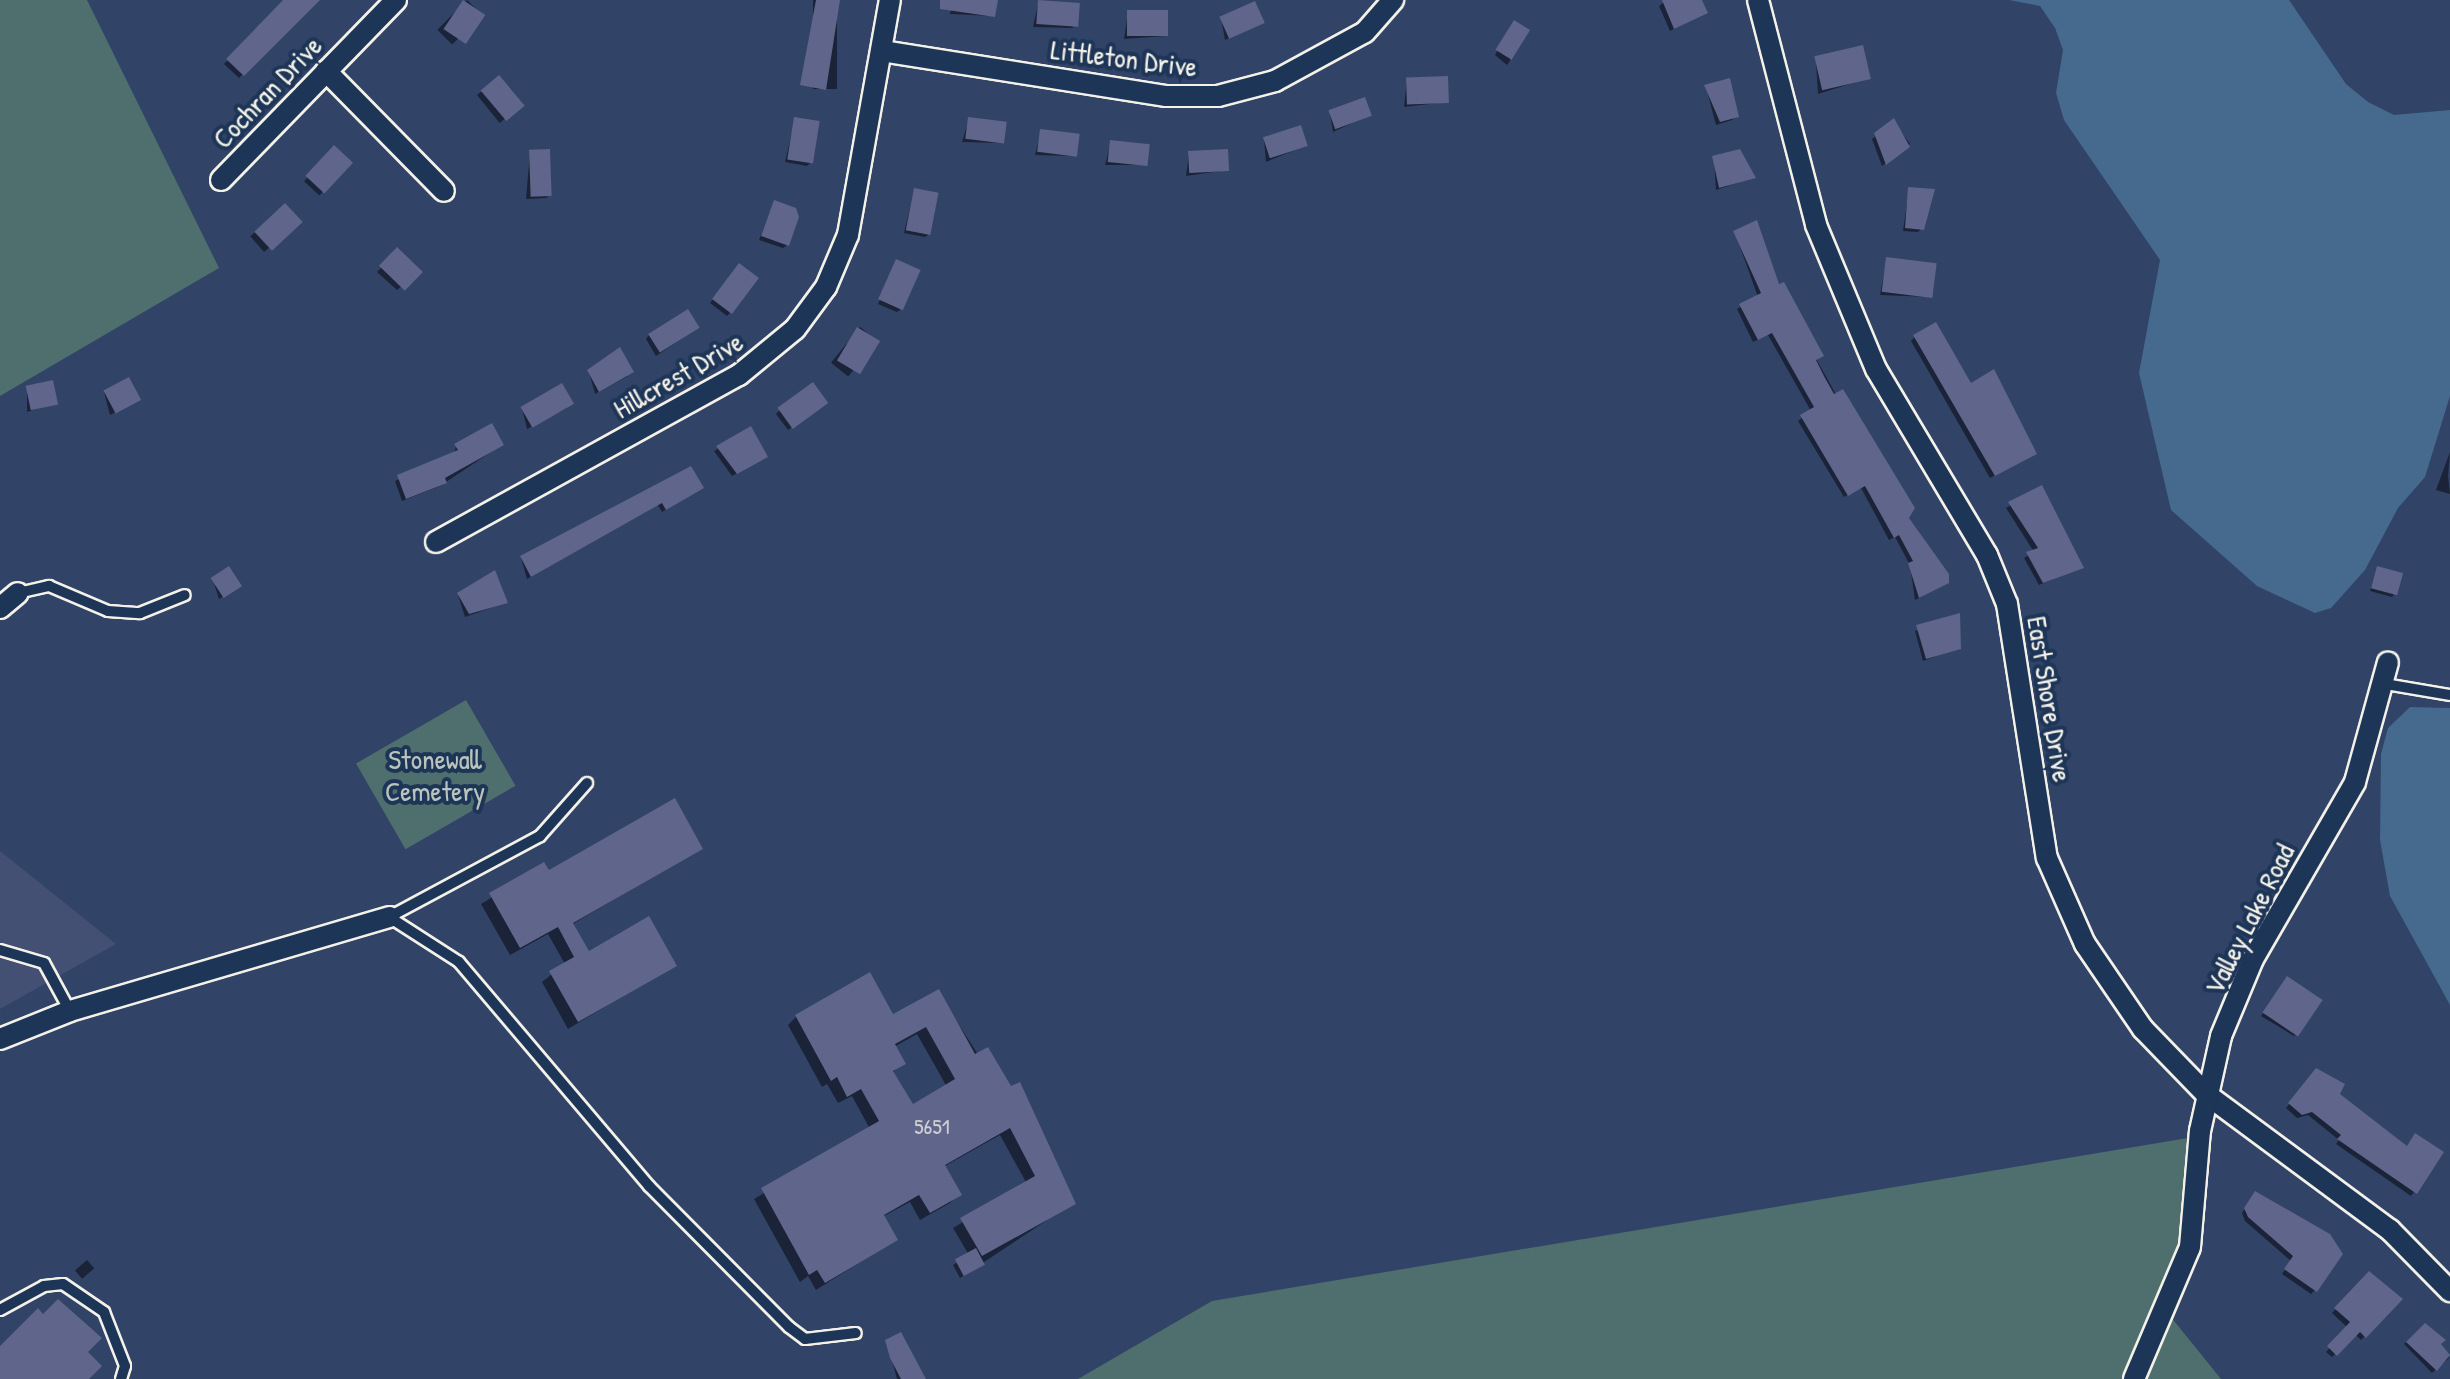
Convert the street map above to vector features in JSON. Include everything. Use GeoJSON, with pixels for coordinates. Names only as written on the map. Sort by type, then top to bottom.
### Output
{"type":"FeatureCollection","features":[{"type":"Feature","properties":{"kind":"street","name":"Cochran Drive"},"geometry":{"type":"LineString","coordinates":[[220,180],[396,0]]}},
{"type":"Feature","properties":{"kind":"street","name":"Hillcrest Drive"},"geometry":{"type":"LineString","coordinates":[[436,542],[739,375],[795,328],[826,287],[848,236],[890,0]]}},
{"type":"Feature","properties":{"kind":"street","name":"Littleton Drive"},"geometry":{"type":"LineString","coordinates":[[882,51],[1166,96],[1218,96],[1275,81],[1366,32],[1393,0]]}},
{"type":"Feature","properties":{"kind":"street","name":"East Shore Drive"},"geometry":{"type":"LineString","coordinates":[[1758,0],[1816,226],[1876,369],[1987,555],[2007,604],[2048,858],[2085,944],[2143,1029],[2206,1094],[2390,1230],[2450,1291]]}},
{"type":"Feature","properties":{"kind":"street"},"geometry":{"type":"LineString","coordinates":[[326,71],[444,191]]}},
{"type":"Feature","properties":{"kind":"street"},"geometry":{"type":"LineString","coordinates":[[0,608],[18,594]]}},
{"type":"Feature","properties":{"kind":"street","name":"Valley Lake Road"},"geometry":{"type":"LineString","coordinates":[[2134,1379],[2190,1247],[2206,1094],[2253,959],[2354,782],[2386,673]]}},
{"type":"Feature","properties":{"kind":"street"},"geometry":{"type":"LineString","coordinates":[[0,1039],[70,1011],[389,917]]}},
{"type":"Feature","properties":{"kind":"lane"},"geometry":{"type":"LineString","coordinates":[[18,594],[49,586],[108,612],[140,613],[184,595]]}},
{"type":"Feature","properties":{"kind":"lane"},"geometry":{"type":"LineString","coordinates":[[2386,673],[2450,695]]}},
{"type":"Feature","properties":{"kind":"lane"},"geometry":{"type":"LineString","coordinates":[[587,783],[540,836],[389,917],[459,962],[649,1186],[788,1327],[805,1339],[856,1333]]}},
{"type":"Feature","properties":{"kind":"lane"},"geometry":{"type":"LineString","coordinates":[[0,950],[44,963],[70,1011]]}},
{"type":"Feature","properties":{"kind":"lane"},"geometry":{"type":"LineString","coordinates":[[0,1310],[44,1286],[63,1284],[104,1312],[125,1366],[121,1379]]}},
{"type":"Feature","properties":{"kind":"shaded area"},"geometry":{"type":"Polygon","coordinates":[[[2009,0],[2289,0],[2346,84],[2368,102],[2394,115],[2450,110],[2450,396],[2425,477],[2398,508],[2365,570],[2331,608],[2315,613],[2257,586],[2171,510],[2139,373],[2160,260],[2064,120],[2056,93],[2063,50],[2055,28],[2040,6],[2009,0]]]}},
{"type":"Feature","properties":{"kind":"shaded area"},"geometry":{"type":"Polygon","coordinates":[[[2410,707],[2450,708],[2450,1005],[2390,896],[2380,840],[2381,754],[2388,728],[2410,707]]]}},
{"type":"Feature","properties":{"kind":"shaded area"},"geometry":{"type":"Polygon","coordinates":[[[0,851],[116,944],[0,1009],[0,851]]]}},
{"type":"Feature","properties":{"kind":"green space"},"geometry":{"type":"Polygon","coordinates":[[[0,0],[87,0],[219,268],[0,396],[0,0]]]}},
{"type":"Feature","properties":{"kind":"green space","name":"Stonewall Cemetery"},"geometry":{"type":"Polygon","coordinates":[[[466,700],[516,786],[406,849],[356,764],[466,700]]]}},
{"type":"Feature","properties":{"kind":"green space"},"geometry":{"type":"Polygon","coordinates":[[[2200,1136],[2205,1196],[2162,1306],[2221,1379],[1078,1379],[1212,1301],[2200,1136]]]}},
{"type":"Feature","properties":{"kind":"building"},"geometry":{"type":"Polygon","coordinates":[[[283,0],[320,0],[244,76],[226,59],[283,0]]]}},
{"type":"Feature","properties":{"kind":"building"},"geometry":{"type":"Polygon","coordinates":[[[463,0],[485,15],[466,44],[443,29],[463,0]]]}},
{"type":"Feature","properties":{"kind":"building"},"geometry":{"type":"Polygon","coordinates":[[[816,0],[840,0],[826,90],[800,85],[816,0]]]}},
{"type":"Feature","properties":{"kind":"building"},"geometry":{"type":"Polygon","coordinates":[[[940,0],[998,0],[995,17],[940,9],[940,0]]]}},
{"type":"Feature","properties":{"kind":"building"},"geometry":{"type":"Polygon","coordinates":[[[1038,0],[1080,3],[1078,27],[1036,24],[1038,0]]]}},
{"type":"Feature","properties":{"kind":"building"},"geometry":{"type":"Polygon","coordinates":[[[1662,0],[1702,0],[1708,13],[1674,29],[1662,0]]]}},
{"type":"Feature","properties":{"kind":"building"},"geometry":{"type":"Polygon","coordinates":[[[1255,1],[1265,23],[1229,39],[1219,17],[1255,1]]]}},
{"type":"Feature","properties":{"kind":"building"},"geometry":{"type":"Polygon","coordinates":[[[1127,10],[1168,10],[1168,36],[1127,36],[1127,10]]]}},
{"type":"Feature","properties":{"kind":"building"},"geometry":{"type":"Polygon","coordinates":[[[1514,20],[1530,30],[1512,60],[1495,50],[1514,20]]]}},
{"type":"Feature","properties":{"kind":"building"},"geometry":{"type":"Polygon","coordinates":[[[1863,45],[1871,79],[1822,90],[1814,56],[1863,45]]]}},
{"type":"Feature","properties":{"kind":"building"},"geometry":{"type":"Polygon","coordinates":[[[499,75],[525,106],[506,121],[481,90],[499,75]]]}},
{"type":"Feature","properties":{"kind":"building"},"geometry":{"type":"Polygon","coordinates":[[[1448,76],[1449,103],[1407,104],[1406,77],[1448,76]]]}},
{"type":"Feature","properties":{"kind":"building"},"geometry":{"type":"Polygon","coordinates":[[[1730,78],[1739,117],[1720,122],[1704,85],[1730,78]]]}},
{"type":"Feature","properties":{"kind":"building"},"geometry":{"type":"Polygon","coordinates":[[[1365,97],[1372,116],[1335,129],[1328,110],[1365,97]]]}},
{"type":"Feature","properties":{"kind":"building"},"geometry":{"type":"Polygon","coordinates":[[[794,117],[820,121],[813,164],[787,159],[794,117]]]}},
{"type":"Feature","properties":{"kind":"building"},"geometry":{"type":"Polygon","coordinates":[[[968,117],[1007,122],[1004,144],[965,139],[968,117]]]}},
{"type":"Feature","properties":{"kind":"building"},"geometry":{"type":"Polygon","coordinates":[[[1894,118],[1910,147],[1886,165],[1874,133],[1894,118]]]}},
{"type":"Feature","properties":{"kind":"building"},"geometry":{"type":"Polygon","coordinates":[[[1301,125],[1308,146],[1270,158],[1263,137],[1301,125]]]}},
{"type":"Feature","properties":{"kind":"building"},"geometry":{"type":"Polygon","coordinates":[[[1040,129],[1080,134],[1077,157],[1037,152],[1040,129]]]}},
{"type":"Feature","properties":{"kind":"building"},"geometry":{"type":"Polygon","coordinates":[[[1110,140],[1150,144],[1147,166],[1108,162],[1110,140]]]}},
{"type":"Feature","properties":{"kind":"building"},"geometry":{"type":"Polygon","coordinates":[[[334,145],[353,163],[324,193],[305,176],[334,145]]]}},
{"type":"Feature","properties":{"kind":"building"},"geometry":{"type":"Polygon","coordinates":[[[550,149],[552,196],[531,197],[529,150],[550,149]]]}},
{"type":"Feature","properties":{"kind":"building"},"geometry":{"type":"Polygon","coordinates":[[[1228,149],[1229,171],[1189,173],[1188,151],[1228,149]]]}},
{"type":"Feature","properties":{"kind":"building"},"geometry":{"type":"Polygon","coordinates":[[[1740,149],[1756,178],[1719,188],[1712,156],[1740,149]]]}},
{"type":"Feature","properties":{"kind":"building"},"geometry":{"type":"Polygon","coordinates":[[[1908,187],[1935,189],[1924,230],[1905,228],[1908,187]]]}},
{"type":"Feature","properties":{"kind":"building"},"geometry":{"type":"Polygon","coordinates":[[[914,188],[939,193],[930,235],[906,230],[914,188]]]}},
{"type":"Feature","properties":{"kind":"building"},"geometry":{"type":"Polygon","coordinates":[[[774,200],[796,208],[799,217],[789,246],[761,236],[774,200]]]}},
{"type":"Feature","properties":{"kind":"building"},"geometry":{"type":"Polygon","coordinates":[[[285,203],[303,222],[272,251],[254,232],[285,203]]]}},
{"type":"Feature","properties":{"kind":"building"},"geometry":{"type":"Polygon","coordinates":[[[1757,220],[1779,284],[1784,282],[1824,356],[1816,360],[1825,378],[1834,394],[1843,389],[1915,508],[1909,518],[1949,574],[1949,583],[1919,598],[1908,563],[1913,561],[1899,535],[1894,538],[1865,486],[1848,496],[1800,415],[1814,407],[1772,333],[1758,340],[1739,304],[1761,293],[1733,231],[1757,220]]]}},
{"type":"Feature","properties":{"kind":"building"},"geometry":{"type":"Polygon","coordinates":[[[397,247],[423,272],[405,291],[379,266],[397,247]]]}},
{"type":"Feature","properties":{"kind":"building"},"geometry":{"type":"Polygon","coordinates":[[[1886,257],[1937,263],[1932,298],[1882,292],[1886,257]]]}},
{"type":"Feature","properties":{"kind":"building"},"geometry":{"type":"Polygon","coordinates":[[[896,259],[921,270],[903,310],[878,299],[896,259]]]}},
{"type":"Feature","properties":{"kind":"building"},"geometry":{"type":"Polygon","coordinates":[[[739,263],[759,278],[732,314],[712,299],[739,263]]]}},
{"type":"Feature","properties":{"kind":"building"},"geometry":{"type":"Polygon","coordinates":[[[688,309],[700,328],[660,353],[648,334],[688,309]]]}},
{"type":"Feature","properties":{"kind":"building"},"geometry":{"type":"Polygon","coordinates":[[[1936,322],[1971,383],[1994,369],[2037,454],[1995,476],[1913,335],[1936,322]]]}},
{"type":"Feature","properties":{"kind":"building"},"geometry":{"type":"Polygon","coordinates":[[[857,327],[880,341],[860,374],[837,360],[857,327]]]}},
{"type":"Feature","properties":{"kind":"building"},"geometry":{"type":"Polygon","coordinates":[[[620,347],[634,372],[599,392],[587,370],[620,347]]]}},
{"type":"Feature","properties":{"kind":"building"},"geometry":{"type":"Polygon","coordinates":[[[129,377],[141,400],[116,414],[103,391],[129,377]]]}},
{"type":"Feature","properties":{"kind":"building"},"geometry":{"type":"Polygon","coordinates":[[[53,380],[58,404],[31,410],[26,386],[53,380]]]}},
{"type":"Feature","properties":{"kind":"building"},"geometry":{"type":"Polygon","coordinates":[[[813,382],[828,403],[793,429],[777,408],[813,382]]]}},
{"type":"Feature","properties":{"kind":"building"},"geometry":{"type":"Polygon","coordinates":[[[562,383],[574,404],[532,428],[520,407],[562,383]]]}},
{"type":"Feature","properties":{"kind":"building"},"geometry":{"type":"Polygon","coordinates":[[[492,423],[504,445],[445,478],[447,483],[406,499],[397,475],[458,450],[454,444],[492,423]]]}},
{"type":"Feature","properties":{"kind":"building"},"geometry":{"type":"Polygon","coordinates":[[[751,426],[768,457],[737,474],[716,446],[751,426]]]}},
{"type":"Feature","properties":{"kind":"building"},"geometry":{"type":"Polygon","coordinates":[[[691,466],[704,488],[666,510],[662,503],[531,577],[520,556],[691,466]]]}},
{"type":"Feature","properties":{"kind":"building"},"geometry":{"type":"Polygon","coordinates":[[[2042,485],[2084,568],[2043,583],[2026,552],[2038,548],[2008,502],[2042,485]]]}},
{"type":"Feature","properties":{"kind":"building"},"geometry":{"type":"Polygon","coordinates":[[[229,566],[242,586],[224,598],[211,578],[229,566]]]}},
{"type":"Feature","properties":{"kind":"building"},"geometry":{"type":"Polygon","coordinates":[[[2377,566],[2403,573],[2397,595],[2371,588],[2377,566]]]}},
{"type":"Feature","properties":{"kind":"building"},"geometry":{"type":"Polygon","coordinates":[[[495,570],[508,603],[469,614],[457,593],[495,570]]]}},
{"type":"Feature","properties":{"kind":"building"},"geometry":{"type":"Polygon","coordinates":[[[1960,613],[1961,649],[1926,659],[1916,625],[1960,613]]]}},
{"type":"Feature","properties":{"kind":"building"},"geometry":{"type":"Polygon","coordinates":[[[675,798],[703,849],[573,923],[589,951],[649,916],[677,966],[578,1022],[549,971],[574,957],[558,927],[520,948],[489,893],[544,862],[549,870],[675,798]]]}},
{"type":"Feature","properties":{"kind":"building"},"geometry":{"type":"Polygon","coordinates":[[[870,972],[893,1014],[939,989],[975,1054],[988,1047],[1011,1086],[1020,1082],[1076,1204],[982,1256],[960,1218],[1035,1176],[1010,1128],[945,1165],[962,1195],[930,1213],[919,1195],[884,1215],[898,1240],[825,1283],[817,1270],[809,1275],[761,1188],[879,1121],[861,1089],[847,1097],[837,1077],[831,1081],[795,1015],[870,972]],[[926,1027],[895,1044],[906,1064],[893,1071],[913,1104],[955,1079],[926,1027]]]}},
{"type":"Feature","properties":{"kind":"building"},"geometry":{"type":"Polygon","coordinates":[[[2287,976],[2323,1000],[2298,1037],[2262,1012],[2287,976]]]}},
{"type":"Feature","properties":{"kind":"building"},"geometry":{"type":"Polygon","coordinates":[[[2316,1068],[2345,1084],[2340,1094],[2407,1146],[2415,1133],[2444,1152],[2417,1194],[2337,1139],[2341,1135],[2312,1112],[2302,1115],[2288,1103],[2316,1068]]]}},
{"type":"Feature","properties":{"kind":"building"},"geometry":{"type":"Polygon","coordinates":[[[2255,1191],[2330,1234],[2343,1254],[2317,1292],[2284,1269],[2293,1256],[2248,1217],[2244,1208],[2255,1191]]]}},
{"type":"Feature","properties":{"kind":"building"},"geometry":{"type":"Polygon","coordinates":[[[976,1248],[985,1265],[964,1276],[955,1259],[976,1248]]]}},
{"type":"Feature","properties":{"kind":"building"},"geometry":{"type":"Polygon","coordinates":[[[2369,1271],[2403,1299],[2366,1338],[2360,1332],[2337,1356],[2327,1346],[2350,1322],[2334,1308],[2369,1271]]]}},
{"type":"Feature","properties":{"kind":"building"},"geometry":{"type":"Polygon","coordinates":[[[58,1299],[102,1338],[88,1352],[102,1366],[89,1379],[0,1379],[0,1346],[38,1308],[43,1314],[58,1299]]]}},
{"type":"Feature","properties":{"kind":"building"},"geometry":{"type":"Polygon","coordinates":[[[2425,1323],[2446,1340],[2441,1344],[2450,1355],[2437,1371],[2406,1342],[2425,1323]]]}},
{"type":"Feature","properties":{"kind":"building"},"geometry":{"type":"Polygon","coordinates":[[[901,1332],[926,1379],[901,1379],[885,1340],[901,1332]]]}}]}
